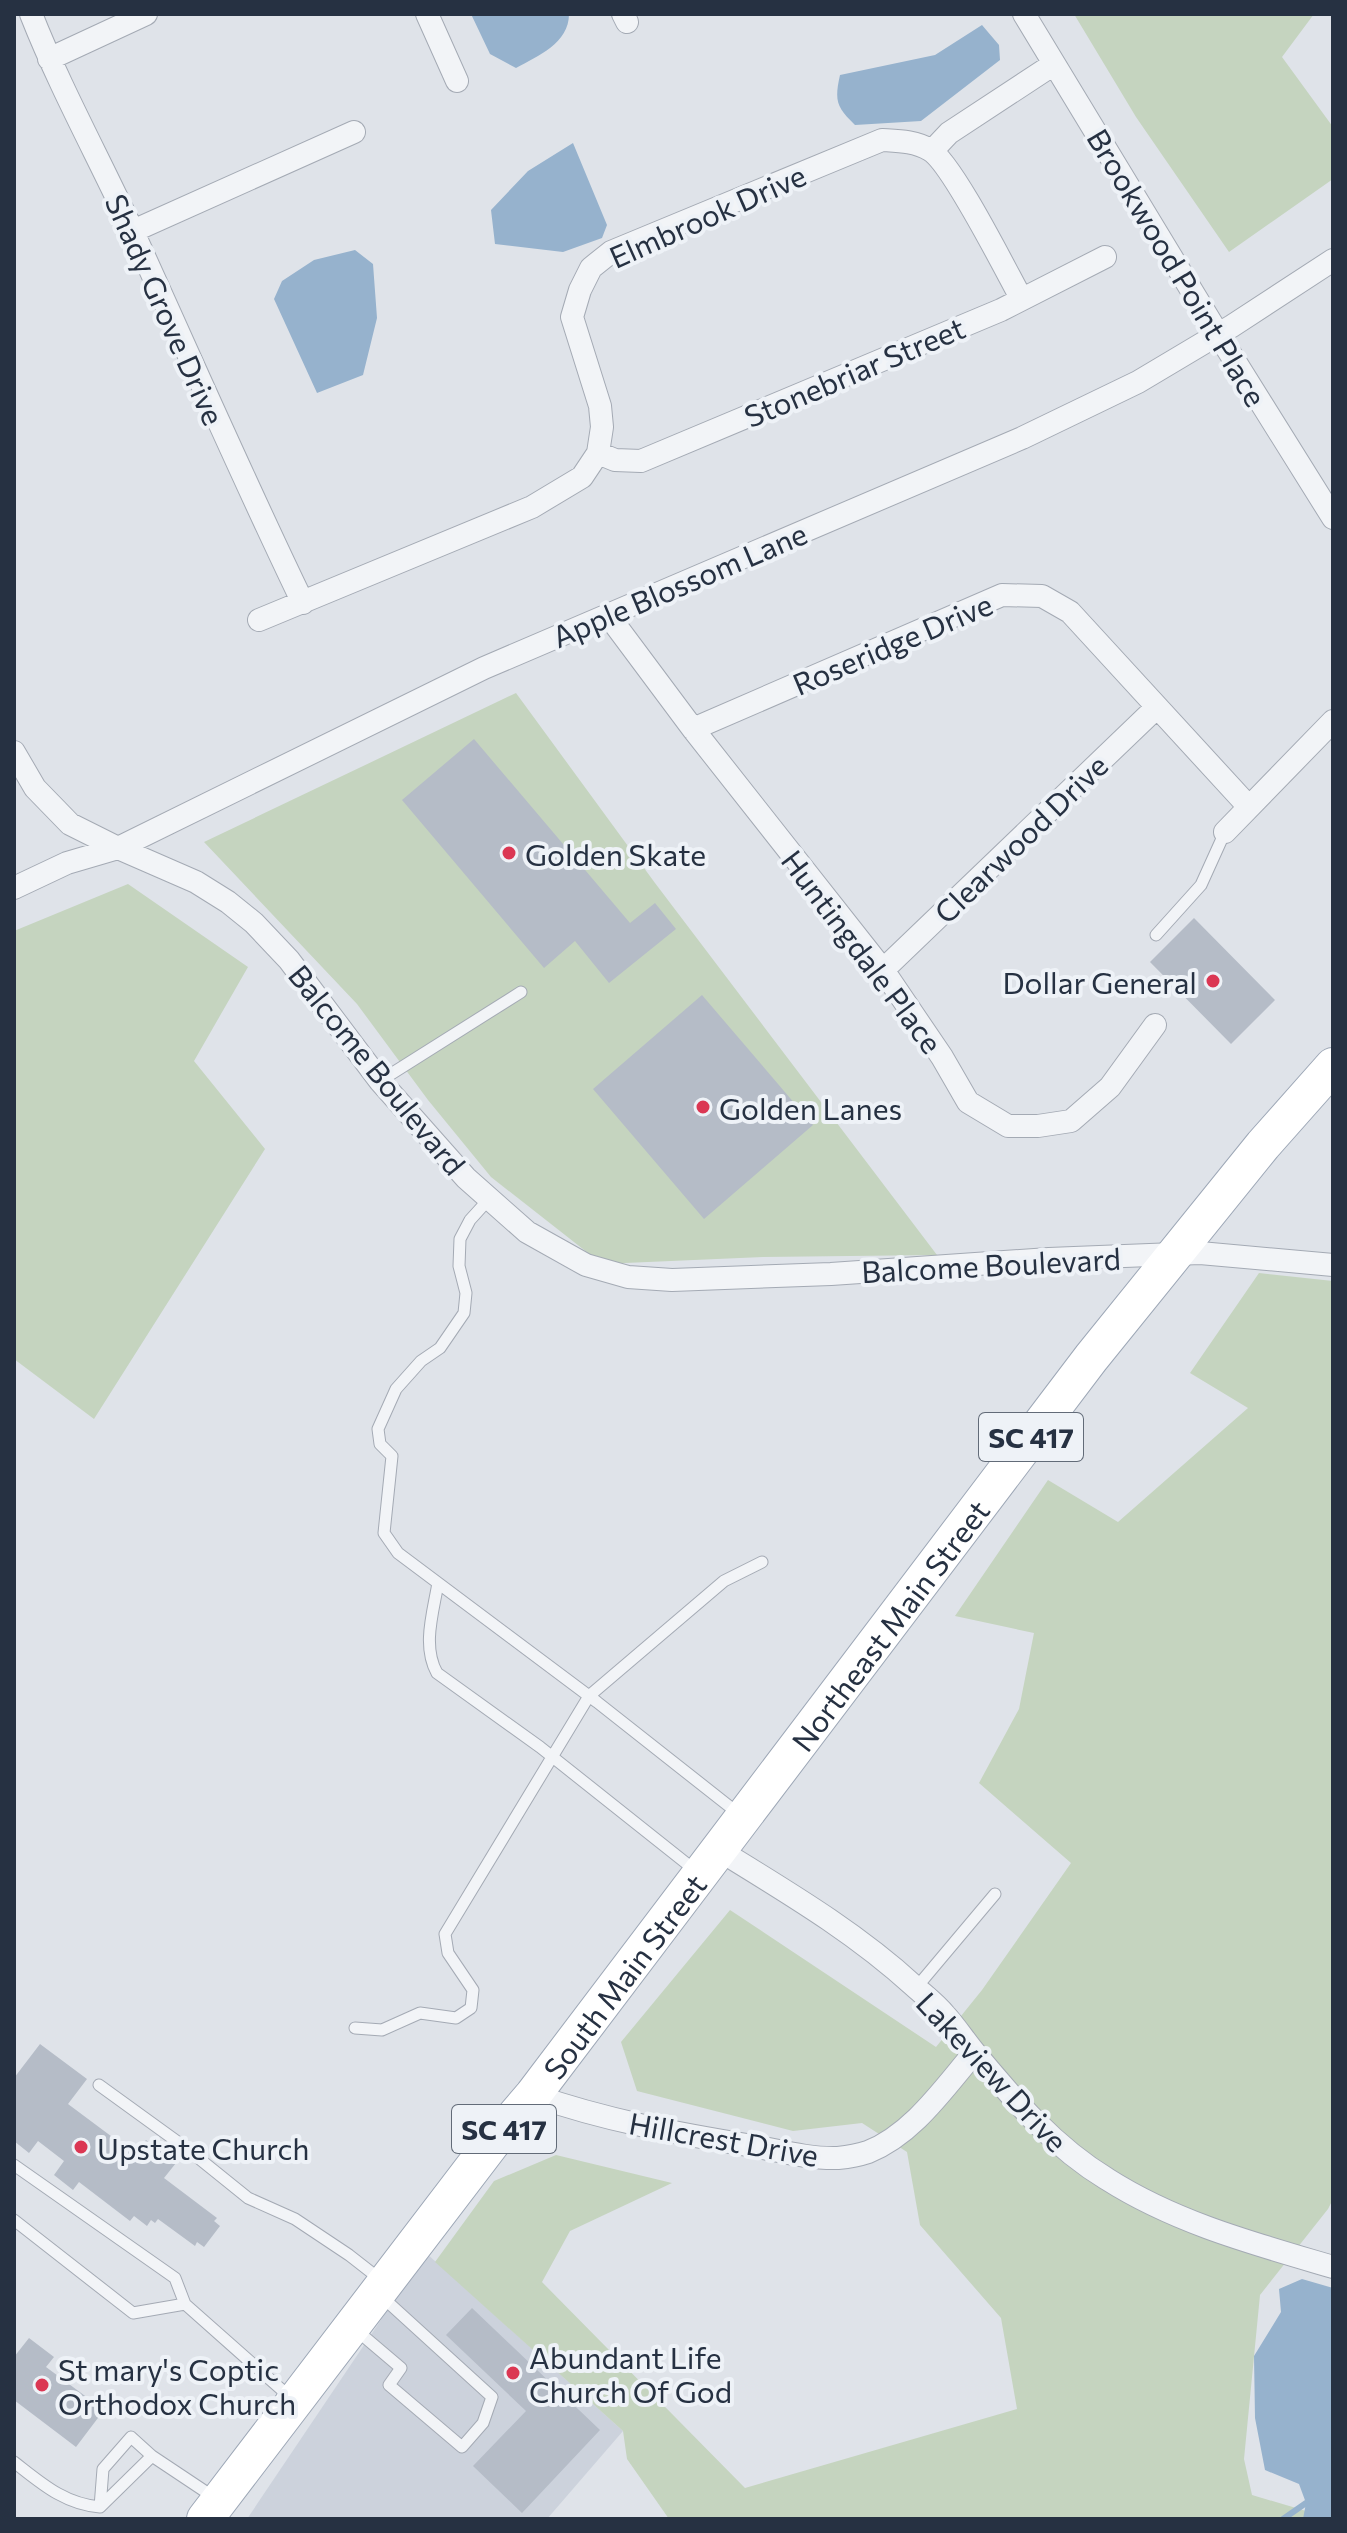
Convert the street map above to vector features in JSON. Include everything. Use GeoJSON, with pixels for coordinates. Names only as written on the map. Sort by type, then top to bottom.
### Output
{"type":"FeatureCollection","features":[{"type":"Feature","properties":{"kind":"main road","name":"Northeast Main Street"},"geometry":{"type":"LineString","coordinates":[[709,1862],[1172,1255],[1333,1066]]}},
{"type":"Feature","properties":{"kind":"main road","name":"South Main Street"},"geometry":{"type":"LineString","coordinates":[[212,2510],[709,1862]]}},
{"type":"Feature","properties":{"kind":"street","name":"Shady Grove Drive"},"geometry":{"type":"LineString","coordinates":[[31,14],[49,59],[133,231],[236,464],[303,603]]}},
{"type":"Feature","properties":{"kind":"street"},"geometry":{"type":"LineString","coordinates":[[49,59],[146,14]]}},
{"type":"Feature","properties":{"kind":"street"},"geometry":{"type":"LineString","coordinates":[[427,14],[457,81]]}},
{"type":"Feature","properties":{"kind":"street","name":"Brookwood Point Place"},"geometry":{"type":"LineString","coordinates":[[1024,14],[1333,518]]}},
{"type":"Feature","properties":{"kind":"street"},"geometry":{"type":"LineString","coordinates":[[1021,298],[949,170],[932,151],[949,133],[1054,64]]}},
{"type":"Feature","properties":{"kind":"street"},"geometry":{"type":"LineString","coordinates":[[133,231],[354,132]]}},
{"type":"Feature","properties":{"kind":"street","name":"Elmbrook Drive"},"geometry":{"type":"LineString","coordinates":[[598,453],[602,427],[600,406],[572,317],[591,268],[611,252],[882,140],[911,142],[932,151]]}},
{"type":"Feature","properties":{"kind":"street","name":"Stonebriar Street"},"geometry":{"type":"LineString","coordinates":[[598,453],[615,460],[641,461],[1001,310],[1105,257]]}},
{"type":"Feature","properties":{"kind":"street","name":"Apple Blossom Lane"},"geometry":{"type":"LineString","coordinates":[[14,888],[67,863],[118,848],[484,668],[1022,438],[1138,382],[1333,260]]}},
{"type":"Feature","properties":{"kind":"street"},"geometry":{"type":"LineString","coordinates":[[259,620],[532,507],[582,477],[598,453]]}},
{"type":"Feature","properties":{"kind":"street","name":"Roseridge Drive"},"geometry":{"type":"LineString","coordinates":[[693,729],[1002,595],[1042,596],[1070,612],[1249,807]]}},
{"type":"Feature","properties":{"kind":"street","name":"Huntingdale Place"},"geometry":{"type":"LineString","coordinates":[[608,615],[693,729],[883,970],[942,1057],[968,1102],[1008,1126],[1071,1121],[1110,1087],[1155,1025]]}},
{"type":"Feature","properties":{"kind":"street","name":"Clearwood Drive"},"geometry":{"type":"LineString","coordinates":[[883,970],[1157,707]]}},
{"type":"Feature","properties":{"kind":"street"},"geometry":{"type":"LineString","coordinates":[[1225,832],[1333,721]]}},
{"type":"Feature","properties":{"kind":"street","name":"Balcome Boulevard"},"geometry":{"type":"LineString","coordinates":[[14,752],[35,788],[70,824],[196,882],[254,923],[289,960],[380,1081],[489,1199],[527,1232],[566,1255],[607,1272],[651,1280],[831,1274],[1057,1258],[1200,1253],[1333,1265]]}},
{"type":"Feature","properties":{"kind":"street","name":"Lakeview Drive"},"geometry":{"type":"LineString","coordinates":[[709,1862],[823,1914],[892,1966],[945,2014],[974,2053],[1041,2129],[1106,2179],[1190,2222],[1333,2267]]}},
{"type":"Feature","properties":{"kind":"street","name":"Hillcrest Drive"},"geometry":{"type":"LineString","coordinates":[[533,2095],[577,2111],[716,2140],[838,2158],[871,2151],[893,2138],[929,2106],[974,2053]]}},
{"type":"Feature","properties":{"kind":"lane"},"geometry":{"type":"LineString","coordinates":[[1156,935],[1201,885],[1225,832]]}},
{"type":"Feature","properties":{"kind":"lane"},"geometry":{"type":"LineString","coordinates":[[380,1081],[521,992]]}},
{"type":"Feature","properties":{"kind":"lane"},"geometry":{"type":"LineString","coordinates":[[489,1199],[470,1220],[460,1239],[459,1266],[466,1293],[464,1313],[440,1348],[421,1361],[396,1389],[378,1429],[380,1444],[392,1456],[384,1533],[398,1553],[589,1696],[743,1818]]}},
{"type":"Feature","properties":{"kind":"lane"},"geometry":{"type":"LineString","coordinates":[[355,2028],[382,2030],[420,2013],[456,2018],[471,2008],[473,1990],[448,1953],[445,1934],[589,1696],[724,1581],[762,1562]]}},
{"type":"Feature","properties":{"kind":"lane"},"geometry":{"type":"LineString","coordinates":[[438,1583],[430,1628],[429,1659],[437,1673],[551,1756],[709,1862]]}},
{"type":"Feature","properties":{"kind":"lane"},"geometry":{"type":"LineString","coordinates":[[916,1988],[995,1894]]}},
{"type":"Feature","properties":{"kind":"lane"},"geometry":{"type":"LineString","coordinates":[[99,2085],[248,2198],[295,2219],[349,2255],[492,2397],[483,2423],[462,2447],[389,2385],[401,2368],[352,2326]]}},
{"type":"Feature","properties":{"kind":"lane"},"geometry":{"type":"LineString","coordinates":[[14,2165],[175,2278],[185,2304],[294,2401]]}},
{"type":"Feature","properties":{"kind":"lane"},"geometry":{"type":"LineString","coordinates":[[14,2220],[133,2313],[185,2304]]}},
{"type":"Feature","properties":{"kind":"lane"},"geometry":{"type":"LineString","coordinates":[[100,2507],[103,2469],[131,2437],[212,2510]]}},
{"type":"Feature","properties":{"kind":"lane"},"geometry":{"type":"LineString","coordinates":[[100,2507],[152,2456]]}},
{"type":"Feature","properties":{"kind":"lane"},"geometry":{"type":"LineString","coordinates":[[14,2462],[57,2495],[81,2505],[100,2507]]}},
{"type":"Feature","properties":{"kind":"shaded area"},"geometry":{"type":"Polygon","coordinates":[[[426,2253],[623,2431],[547,2519],[247,2519],[426,2253]]]}},
{"type":"Feature","properties":{"kind":"green space"},"geometry":{"type":"Polygon","coordinates":[[[1074,14],[1314,14],[1282,57],[1333,127],[1333,179],[1229,252],[1136,117],[1074,14]]]}},
{"type":"Feature","properties":{"kind":"green space"},"geometry":{"type":"Polygon","coordinates":[[[516,693],[655,883],[937,1255],[763,1257],[602,1264],[491,1177],[428,1100],[357,1004],[204,842],[516,693]]]}},
{"type":"Feature","properties":{"kind":"green space"},"geometry":{"type":"Polygon","coordinates":[[[128,884],[248,967],[194,1061],[265,1149],[94,1419],[14,1359],[14,931],[128,884]]]}},
{"type":"Feature","properties":{"kind":"green space"},"geometry":{"type":"Polygon","coordinates":[[[1259,1273],[1333,1281],[1333,2199],[1260,2295],[1244,2459],[1252,2495],[1333,2519],[669,2519],[627,2459],[623,2431],[435,2262],[494,2181],[556,2155],[672,2183],[570,2231],[542,2282],[745,2488],[1017,2409],[1001,2318],[920,2225],[907,2152],[862,2123],[793,2131],[637,2091],[621,2042],[730,1910],[936,2047],[982,1990],[1071,1863],[979,1783],[1019,1709],[1034,1633],[955,1616],[1048,1480],[1118,1522],[1248,1408],[1190,1373],[1259,1273]]]}},
{"type":"Feature","properties":{"kind":"water"},"geometry":{"type":"Polygon","coordinates":[[[471,14],[569,14],[568,24],[558,41],[516,68],[490,54],[471,14]]]}},
{"type":"Feature","properties":{"kind":"water"},"geometry":{"type":"Polygon","coordinates":[[[982,25],[999,45],[1000,60],[921,121],[855,125],[838,103],[840,75],[935,55],[982,25]]]}},
{"type":"Feature","properties":{"kind":"water"},"geometry":{"type":"Polygon","coordinates":[[[573,143],[607,225],[602,238],[563,252],[495,244],[491,210],[528,171],[573,143]]]}},
{"type":"Feature","properties":{"kind":"water"},"geometry":{"type":"Polygon","coordinates":[[[355,250],[373,264],[377,318],[363,375],[317,393],[274,299],[282,281],[314,260],[355,250]]]}},
{"type":"Feature","properties":{"kind":"water"},"geometry":{"type":"Polygon","coordinates":[[[1302,2279],[1333,2288],[1333,2519],[1303,2519],[1306,2503],[1299,2484],[1265,2470],[1255,2418],[1254,2356],[1281,2312],[1279,2289],[1302,2279]]]}},
{"type":"Feature","properties":{"kind":"building","name":"Golden Skate"},"geometry":{"type":"Polygon","coordinates":[[[474,739],[630,923],[655,903],[676,929],[609,983],[575,941],[544,968],[402,800],[474,739]]]}},
{"type":"Feature","properties":{"kind":"building","name":"Dollar General"},"geometry":{"type":"Polygon","coordinates":[[[1194,918],[1275,1000],[1231,1044],[1150,962],[1194,918]]]}},
{"type":"Feature","properties":{"kind":"building","name":"Golden Lanes"},"geometry":{"type":"Polygon","coordinates":[[[702,995],[813,1125],[704,1219],[593,1089],[702,995]]]}},
{"type":"Feature","properties":{"kind":"building","name":"Upstate Church"},"geometry":{"type":"Polygon","coordinates":[[[40,2044],[87,2079],[68,2104],[135,2154],[146,2140],[176,2163],[164,2178],[217,2218],[214,2221],[220,2226],[204,2247],[197,2242],[195,2246],[158,2219],[155,2223],[151,2220],[147,2226],[134,2216],[130,2221],[79,2182],[73,2190],[54,2175],[64,2161],[38,2141],[29,2153],[14,2141],[14,2078],[40,2044]]]}},
{"type":"Feature","properties":{"kind":"building","name":"Abundant Life Church Of God"},"geometry":{"type":"Polygon","coordinates":[[[472,2308],[600,2430],[522,2513],[473,2466],[526,2411],[446,2335],[472,2308]]]}},
{"type":"Feature","properties":{"kind":"building","name":"St mary's Coptic Orthodox Church"},"geometry":{"type":"Polygon","coordinates":[[[29,2338],[54,2357],[46,2367],[104,2410],[76,2447],[14,2400],[14,2357],[29,2338]]]}},
{"type":"Feature","properties":{"kind":"waterway"},"geometry":{"type":"LineString","coordinates":[[1283,2519],[1306,2503]]}},
{"type":"Feature","properties":{"kind":"place","name":"Golden Skate"},"geometry":{"type":"Point","coordinates":[509,853]}},
{"type":"Feature","properties":{"kind":"place","name":"Dollar General"},"geometry":{"type":"Point","coordinates":[1213,981]}},
{"type":"Feature","properties":{"kind":"place","name":"Golden Lanes"},"geometry":{"type":"Point","coordinates":[703,1107]}},
{"type":"Feature","properties":{"kind":"place","name":"Upstate Church"},"geometry":{"type":"Point","coordinates":[81,2147]}},
{"type":"Feature","properties":{"kind":"place","name":"Abundant Life Church Of God"},"geometry":{"type":"Point","coordinates":[513,2373]}},
{"type":"Feature","properties":{"kind":"place","name":"St mary's Coptic Orthodox Church"},"geometry":{"type":"Point","coordinates":[42,2385]}}]}
